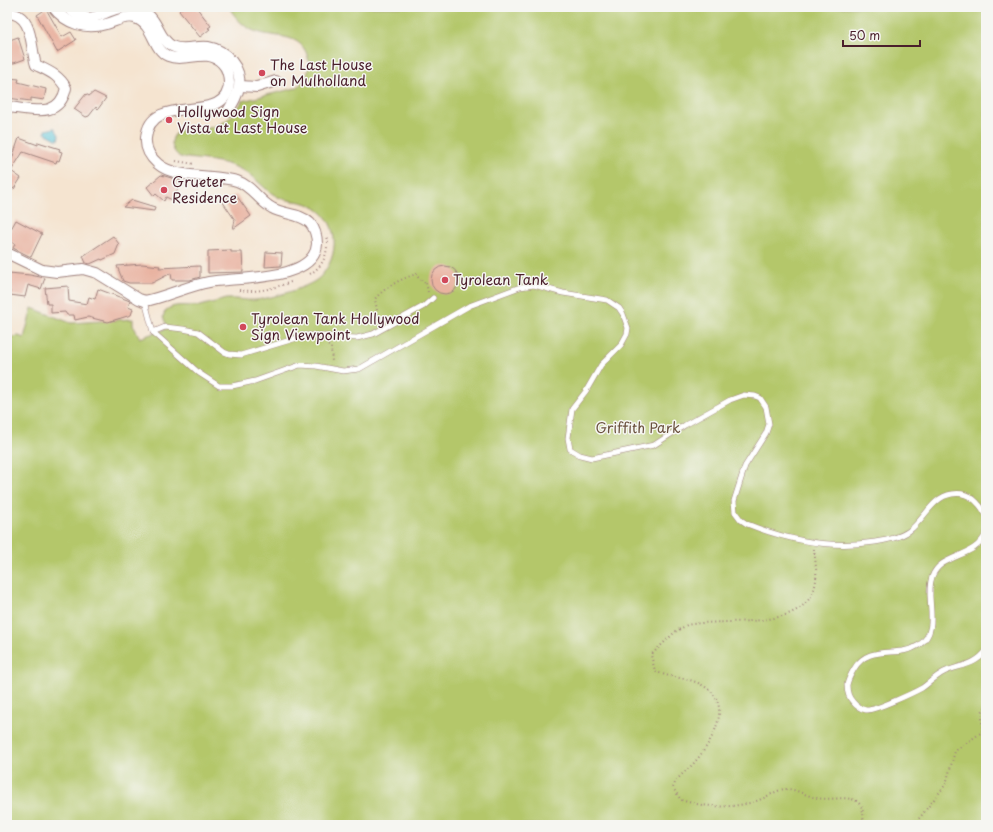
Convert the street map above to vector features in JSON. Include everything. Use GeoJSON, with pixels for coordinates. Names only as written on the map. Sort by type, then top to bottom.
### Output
{"type":"FeatureCollection","features":[{"type":"Feature","properties":{"kind":"street"},"geometry":{"type":"LineString","coordinates":[[7,253],[42,270],[57,272],[83,269],[97,273],[139,300],[144,301],[207,282],[263,277],[298,268],[310,260],[317,248],[316,233],[308,221],[272,208],[242,183],[188,174],[165,168],[149,154],[145,144],[146,130],[155,119],[170,111],[204,108],[220,103],[228,90],[229,85],[226,68],[220,61],[208,56],[175,58],[166,55],[160,50],[148,26],[133,18],[126,17],[105,25],[82,26],[70,21],[53,7]]}},
{"type":"Feature","properties":{"kind":"street"},"geometry":{"type":"LineString","coordinates":[[67,7],[79,16],[85,18],[98,17],[124,8],[138,9],[151,17],[164,38],[173,47],[180,49],[208,47],[227,56],[237,69],[240,86],[228,111]]}},
{"type":"Feature","properties":{"kind":"street"},"geometry":{"type":"LineString","coordinates":[[7,13],[20,17],[28,26],[32,53],[36,65],[54,74],[62,81],[66,88],[64,97],[59,105],[48,111],[7,108]]}},
{"type":"Feature","properties":{"kind":"street"},"geometry":{"type":"LineString","coordinates":[[240,86],[256,87],[276,81]]}},
{"type":"Feature","properties":{"kind":"lane"},"geometry":{"type":"LineString","coordinates":[[144,301],[153,332],[203,377],[219,386],[232,386],[255,381],[300,365],[349,372],[359,369],[469,306],[520,286],[534,285],[563,293],[607,300],[619,308],[623,314],[628,328],[627,334],[621,345],[601,365],[586,391],[572,409],[568,438],[570,449],[580,456],[592,458],[654,446],[685,424],[730,400],[744,395],[755,396],[760,398],[766,407],[770,424],[745,466],[734,501],[735,512],[741,520],[755,527],[813,542],[831,545],[851,545],[893,538],[909,530],[940,499],[954,494],[969,496],[979,504],[986,515]]}},
{"type":"Feature","properties":{"kind":"lane"},"geometry":{"type":"LineString","coordinates":[[153,332],[165,327],[183,328],[198,332],[224,352],[235,355],[248,354],[307,335],[343,338],[370,335],[381,331],[424,306],[433,298]]}},
{"type":"Feature","properties":{"kind":"lane"},"geometry":{"type":"LineString","coordinates":[[986,533],[978,546],[943,564],[934,572],[930,585],[930,627],[924,641],[905,651],[876,653],[865,656],[860,660],[852,672],[847,686],[848,692],[854,704],[859,707],[865,710],[877,708],[920,689],[942,673],[978,661],[986,652]]}},
{"type":"Feature","properties":{"kind":"path"},"geometry":{"type":"LineString","coordinates":[[200,118],[219,115],[228,111]]}},
{"type":"Feature","properties":{"kind":"path"},"geometry":{"type":"LineString","coordinates":[[171,159],[197,165]]}},
{"type":"Feature","properties":{"kind":"path"},"geometry":{"type":"LineString","coordinates":[[306,276],[319,269],[327,253],[327,232]]}},
{"type":"Feature","properties":{"kind":"path"},"geometry":{"type":"LineString","coordinates":[[370,335],[377,330],[380,321],[375,299],[381,291],[390,285],[417,274],[418,277],[425,283],[426,282],[429,295],[433,298]]}},
{"type":"Feature","properties":{"kind":"path"},"geometry":{"type":"LineString","coordinates":[[232,290],[255,292],[292,282]]}},
{"type":"Feature","properties":{"kind":"path"},"geometry":{"type":"LineString","coordinates":[[336,370],[332,363],[331,347],[327,345],[333,342],[342,342],[343,338]]}},
{"type":"Feature","properties":{"kind":"path"},"geometry":{"type":"LineString","coordinates":[[813,542],[816,581],[811,595],[802,608],[788,615],[772,618],[687,625],[675,632],[651,655],[656,672],[668,677],[702,684],[712,692],[718,700],[720,714],[718,726],[694,763],[674,782],[673,788],[681,800],[694,804],[716,807],[756,801],[782,789],[790,789],[824,799],[840,797],[851,798],[861,805],[864,815],[863,825]]}},
{"type":"Feature","properties":{"kind":"path"},"geometry":{"type":"LineString","coordinates":[[914,825],[946,784],[956,750],[982,732],[982,712],[986,706]]}},
{"type":"Feature","properties":{"kind":"green space","name":"Griffith Park"},"geometry":{"type":"Polygon","coordinates":[[[229,7],[986,7],[986,825],[7,825],[7,338],[19,336],[24,338],[32,308],[71,323],[133,319],[133,325],[140,338],[168,328],[163,317],[165,311],[169,308],[177,306],[200,306],[226,299],[256,300],[289,292],[314,282],[326,269],[331,260],[334,249],[332,228],[320,211],[306,203],[286,200],[278,197],[268,191],[252,176],[228,164],[180,157],[174,151],[172,143],[174,135],[177,132],[184,129],[214,127],[231,117],[242,101],[296,88],[302,83],[307,73],[309,62],[306,51],[300,44],[286,37],[250,29],[238,20],[229,7]]]}},
{"type":"Feature","properties":{"kind":"water"},"geometry":{"type":"Polygon","coordinates":[[[55,128],[59,135],[58,140],[45,133],[45,130],[55,128]]]}},
{"type":"Feature","properties":{"kind":"building"},"geometry":{"type":"Polygon","coordinates":[[[183,7],[196,7],[211,26],[208,28],[210,29],[200,37],[179,11],[183,7]]]}},
{"type":"Feature","properties":{"kind":"building"},"geometry":{"type":"Polygon","coordinates":[[[46,9],[62,37],[71,32],[76,40],[57,52],[37,15],[46,9]]]}},
{"type":"Feature","properties":{"kind":"building"},"geometry":{"type":"Polygon","coordinates":[[[18,37],[25,59],[14,63],[7,63],[7,41],[18,37]]]}},
{"type":"Feature","properties":{"kind":"building"},"geometry":{"type":"Polygon","coordinates":[[[8,78],[19,79],[18,82],[46,89],[44,100],[31,98],[31,101],[7,98],[8,78]]]}},
{"type":"Feature","properties":{"kind":"building"},"geometry":{"type":"Polygon","coordinates":[[[94,92],[106,98],[98,109],[96,107],[89,116],[86,117],[74,109],[86,94],[89,96],[94,92]]]}},
{"type":"Feature","properties":{"kind":"building"},"geometry":{"type":"Polygon","coordinates":[[[19,138],[38,145],[38,142],[60,149],[59,151],[62,152],[59,161],[57,160],[56,163],[23,152],[11,171],[21,178],[14,189],[7,185],[7,156],[12,159],[19,138]]]}},
{"type":"Feature","properties":{"kind":"building","name":"Grueter Residence"},"geometry":{"type":"Polygon","coordinates":[[[161,175],[182,181],[172,200],[166,197],[164,201],[156,194],[154,196],[147,187],[161,175]]]}},
{"type":"Feature","properties":{"kind":"building"},"geometry":{"type":"Polygon","coordinates":[[[236,195],[251,216],[233,229],[235,220],[222,201],[236,195]]]}},
{"type":"Feature","properties":{"kind":"building","name":"Grueter Residence"},"geometry":{"type":"Polygon","coordinates":[[[132,200],[155,207],[154,211],[123,207],[132,200]]]}},
{"type":"Feature","properties":{"kind":"building"},"geometry":{"type":"Polygon","coordinates":[[[16,220],[42,234],[31,257],[13,248],[15,244],[7,240],[7,236],[16,220]]]}},
{"type":"Feature","properties":{"kind":"building"},"geometry":{"type":"Polygon","coordinates":[[[113,236],[119,244],[115,254],[90,264],[86,263],[83,256],[113,236]]]}},
{"type":"Feature","properties":{"kind":"building"},"geometry":{"type":"Polygon","coordinates":[[[231,250],[231,252],[242,252],[243,272],[208,273],[208,251],[231,250]]]}},
{"type":"Feature","properties":{"kind":"building"},"geometry":{"type":"Polygon","coordinates":[[[266,252],[282,253],[281,266],[265,267],[266,252]]]}},
{"type":"Feature","properties":{"kind":"building"},"geometry":{"type":"Polygon","coordinates":[[[142,264],[160,266],[159,268],[200,266],[200,277],[190,280],[172,280],[171,273],[152,283],[129,283],[123,281],[117,266],[142,264]]]}},
{"type":"Feature","properties":{"kind":"building","name":"Tyrolean Tank"},"geometry":{"type":"Polygon","coordinates":[[[445,266],[455,270],[459,280],[455,290],[445,294],[435,290],[431,280],[435,270],[445,266]]]}},
{"type":"Feature","properties":{"kind":"building"},"geometry":{"type":"Polygon","coordinates":[[[9,273],[45,278],[41,289],[28,285],[25,297],[10,295],[10,291],[7,291],[9,273]]]}},
{"type":"Feature","properties":{"kind":"building"},"geometry":{"type":"Polygon","coordinates":[[[68,286],[69,301],[87,304],[89,297],[95,299],[98,289],[130,301],[128,307],[133,309],[131,315],[108,322],[88,317],[75,320],[74,315],[67,315],[65,312],[51,313],[51,304],[47,304],[45,288],[68,286]]]}},
{"type":"Feature","properties":{"kind":"place","name":"The Last House on Mulholland"},"geometry":{"type":"Point","coordinates":[262,73]}},
{"type":"Feature","properties":{"kind":"place","name":"Hollywood Sign Vista at Last House"},"geometry":{"type":"Point","coordinates":[169,120]}},
{"type":"Feature","properties":{"kind":"place","name":"Grueter Residence"},"geometry":{"type":"Point","coordinates":[164,190]}},
{"type":"Feature","properties":{"kind":"place","name":"Tyrolean Tank"},"geometry":{"type":"Point","coordinates":[445,280]}},
{"type":"Feature","properties":{"kind":"place","name":"Tyrolean Tank Hollywood Sign Viewpoint"},"geometry":{"type":"Point","coordinates":[243,327]}}]}
